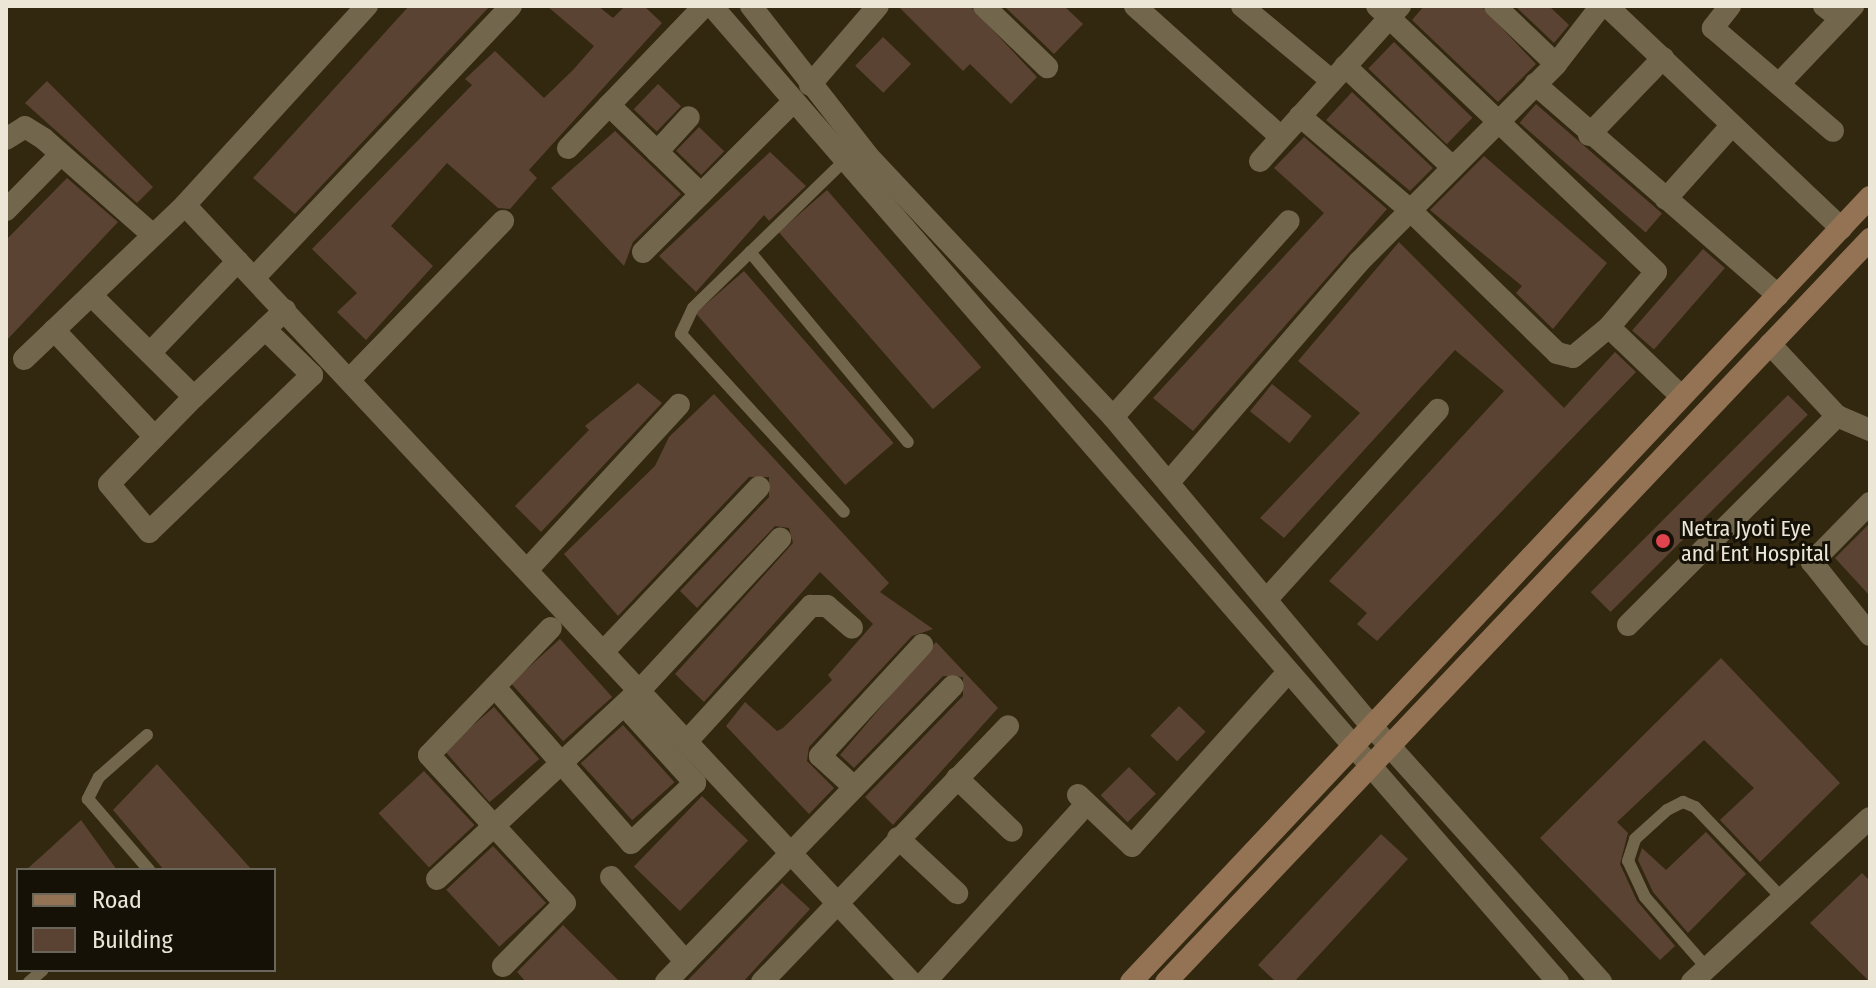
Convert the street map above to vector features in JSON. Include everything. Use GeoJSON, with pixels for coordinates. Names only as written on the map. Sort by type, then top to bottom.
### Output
{"type":"FeatureCollection","features":[{"type":"Feature","properties":{"kind":"main road"},"geometry":{"type":"LineString","coordinates":[[1131,982],[1368,722],[1870,197]]}},
{"type":"Feature","properties":{"kind":"main road"},"geometry":{"type":"LineString","coordinates":[[1166,982],[1366,767],[1870,239]]}},
{"type":"Feature","properties":{"kind":"street"},"geometry":{"type":"LineString","coordinates":[[24,359],[185,205],[367,6]]}},
{"type":"Feature","properties":{"kind":"street"},"geometry":{"type":"LineString","coordinates":[[254,278],[511,6]]}},
{"type":"Feature","properties":{"kind":"street"},"geometry":{"type":"LineString","coordinates":[[568,148],[704,6]]}},
{"type":"Feature","properties":{"kind":"street"},"geometry":{"type":"LineString","coordinates":[[712,6],[841,164],[1087,432],[1347,745],[1558,982]]}},
{"type":"Feature","properties":{"kind":"street"},"geometry":{"type":"LineString","coordinates":[[751,6],[810,85],[935,233],[1113,417],[1170,481],[1368,722],[1601,982]]}},
{"type":"Feature","properties":{"kind":"street"},"geometry":{"type":"LineString","coordinates":[[810,85],[878,6]]}},
{"type":"Feature","properties":{"kind":"street"},"geometry":{"type":"LineString","coordinates":[[984,6],[1047,67]]}},
{"type":"Feature","properties":{"kind":"street"},"geometry":{"type":"LineString","coordinates":[[1135,6],[1281,137]]}},
{"type":"Feature","properties":{"kind":"street"},"geometry":{"type":"LineString","coordinates":[[1242,6],[1338,74],[1450,165]]}},
{"type":"Feature","properties":{"kind":"street"},"geometry":{"type":"LineString","coordinates":[[1495,6],[1556,64]]}},
{"type":"Feature","properties":{"kind":"street"},"geometry":{"type":"LineString","coordinates":[[1170,481],[1409,209],[1450,165],[1498,123],[1556,64],[1601,6]]}},
{"type":"Feature","properties":{"kind":"street"},"geometry":{"type":"LineString","coordinates":[[1607,6],[1841,228]]}},
{"type":"Feature","properties":{"kind":"street"},"geometry":{"type":"LineString","coordinates":[[1730,6],[1713,28],[1833,131]]}},
{"type":"Feature","properties":{"kind":"street"},"geometry":{"type":"LineString","coordinates":[[1260,161],[1281,137],[1300,116],[1338,74],[1389,10],[1498,123],[1656,272],[1609,327],[1581,353],[1564,357],[1409,209],[1300,116]]}},
{"type":"Feature","properties":{"kind":"street"},"geometry":{"type":"LineString","coordinates":[[1779,84],[1839,10]]}},
{"type":"Feature","properties":{"kind":"street"},"geometry":{"type":"LineString","coordinates":[[1589,135],[1663,58]]}},
{"type":"Feature","properties":{"kind":"street"},"geometry":{"type":"LineString","coordinates":[[1535,84],[1589,135],[1778,295]]}},
{"type":"Feature","properties":{"kind":"street"},"geometry":{"type":"LineString","coordinates":[[609,105],[701,194]]}},
{"type":"Feature","properties":{"kind":"street"},"geometry":{"type":"LineString","coordinates":[[643,252],[790,105]]}},
{"type":"Feature","properties":{"kind":"street"},"geometry":{"type":"LineString","coordinates":[[657,152],[689,117]]}},
{"type":"Feature","properties":{"kind":"street"},"geometry":{"type":"LineString","coordinates":[[1666,199],[1732,125]]}},
{"type":"Feature","properties":{"kind":"street"},"geometry":{"type":"LineString","coordinates":[[6,139],[25,127],[61,154],[153,235]]}},
{"type":"Feature","properties":{"kind":"street"},"geometry":{"type":"LineString","coordinates":[[6,210],[61,154]]}},
{"type":"Feature","properties":{"kind":"street"},"geometry":{"type":"LineString","coordinates":[[185,205],[605,650],[911,982]]}},
{"type":"Feature","properties":{"kind":"street"},"geometry":{"type":"LineString","coordinates":[[350,379],[503,221]]}},
{"type":"Feature","properties":{"kind":"street"},"geometry":{"type":"LineString","coordinates":[[1113,417],[1289,221]]}},
{"type":"Feature","properties":{"kind":"street"},"geometry":{"type":"LineString","coordinates":[[150,353],[238,261]]}},
{"type":"Feature","properties":{"kind":"street"},"geometry":{"type":"LineString","coordinates":[[91,295],[194,397]]}},
{"type":"Feature","properties":{"kind":"street"},"geometry":{"type":"LineString","coordinates":[[265,329],[312,375],[149,532],[109,484],[194,397],[265,329],[285,310]]}},
{"type":"Feature","properties":{"kind":"street"},"geometry":{"type":"LineString","coordinates":[[1609,327],[1680,395]]}},
{"type":"Feature","properties":{"kind":"street"},"geometry":{"type":"LineString","coordinates":[[54,330],[155,437]]}},
{"type":"Feature","properties":{"kind":"street"},"geometry":{"type":"LineString","coordinates":[[1770,344],[1837,416],[1870,430]]}},
{"type":"Feature","properties":{"kind":"street"},"geometry":{"type":"LineString","coordinates":[[528,569],[679,405]]}},
{"type":"Feature","properties":{"kind":"street"},"geometry":{"type":"LineString","coordinates":[[1267,599],[1438,410]]}},
{"type":"Feature","properties":{"kind":"street"},"geometry":{"type":"LineString","coordinates":[[1628,625],[1837,416]]}},
{"type":"Feature","properties":{"kind":"street"},"geometry":{"type":"LineString","coordinates":[[605,650],[759,487]]}},
{"type":"Feature","properties":{"kind":"street"},"geometry":{"type":"LineString","coordinates":[[1867,624],[1812,562],[1870,503]]}},
{"type":"Feature","properties":{"kind":"street"},"geometry":{"type":"LineString","coordinates":[[437,879],[641,689],[780,539]]}},
{"type":"Feature","properties":{"kind":"street"},"geometry":{"type":"LineString","coordinates":[[688,740],[811,606],[827,606],[852,628]]}},
{"type":"Feature","properties":{"kind":"street"},"geometry":{"type":"LineString","coordinates":[[503,966],[565,903],[429,755],[551,628]]}},
{"type":"Feature","properties":{"kind":"street"},"geometry":{"type":"LineString","coordinates":[[854,787],[820,756],[922,645]]}},
{"type":"Feature","properties":{"kind":"street"},"geometry":{"type":"LineString","coordinates":[[925,982],[1079,804],[1132,846],[1288,672]]}},
{"type":"Feature","properties":{"kind":"street"},"geometry":{"type":"LineString","coordinates":[[666,982],[953,686]]}},
{"type":"Feature","properties":{"kind":"street"},"geometry":{"type":"LineString","coordinates":[[495,687],[631,843],[695,783],[624,705]]}},
{"type":"Feature","properties":{"kind":"street"},"geometry":{"type":"LineString","coordinates":[[762,982],[836,901],[1008,726]]}},
{"type":"Feature","properties":{"kind":"street"},"geometry":{"type":"LineString","coordinates":[[957,778],[1012,831]]}},
{"type":"Feature","properties":{"kind":"street"},"geometry":{"type":"LineString","coordinates":[[1699,975],[1870,818]]}},
{"type":"Feature","properties":{"kind":"street"},"geometry":{"type":"LineString","coordinates":[[898,838],[957,893]]}},
{"type":"Feature","properties":{"kind":"street"},"geometry":{"type":"LineString","coordinates":[[611,877],[685,961]]}},
{"type":"Feature","properties":{"kind":"lane"},"geometry":{"type":"LineString","coordinates":[[841,164],[681,322],[681,334],[844,512]]}},
{"type":"Feature","properties":{"kind":"lane"},"geometry":{"type":"LineString","coordinates":[[750,252],[908,442]]}},
{"type":"Feature","properties":{"kind":"lane"},"geometry":{"type":"LineString","coordinates":[[147,735],[99,777],[88,799],[147,868]]}},
{"type":"Feature","properties":{"kind":"lane"},"geometry":{"type":"LineString","coordinates":[[1699,975],[1645,897],[1628,861],[1635,839],[1667,810],[1695,807],[1782,898]]}},
{"type":"Feature","properties":{"kind":"building"},"geometry":{"type":"Polygon","coordinates":[[[409,6],[490,6],[295,214],[253,178],[409,6]]]}},
{"type":"Feature","properties":{"kind":"building"},"geometry":{"type":"Polygon","coordinates":[[[547,6],[598,6],[613,18],[625,6],[644,6],[662,23],[529,170],[537,178],[510,209],[498,208],[447,163],[391,226],[433,266],[366,340],[337,312],[357,293],[312,249],[472,85],[465,79],[495,51],[544,98],[573,70],[594,46],[547,6]]]}},
{"type":"Feature","properties":{"kind":"building"},"geometry":{"type":"Polygon","coordinates":[[[898,6],[970,6],[1037,77],[1011,104],[970,64],[963,71],[898,6]]]}},
{"type":"Feature","properties":{"kind":"building"},"geometry":{"type":"Polygon","coordinates":[[[1004,6],[1064,6],[1083,24],[1054,54],[1004,6]]]}},
{"type":"Feature","properties":{"kind":"building"},"geometry":{"type":"Polygon","coordinates":[[[1424,6],[1481,6],[1536,64],[1498,102],[1412,20],[1424,6]]]}},
{"type":"Feature","properties":{"kind":"building"},"geometry":{"type":"Polygon","coordinates":[[[1515,6],[1549,6],[1569,25],[1554,43],[1515,6]]]}},
{"type":"Feature","properties":{"kind":"building"},"geometry":{"type":"Polygon","coordinates":[[[883,37],[911,64],[883,93],[855,66],[883,37]]]}},
{"type":"Feature","properties":{"kind":"building"},"geometry":{"type":"Polygon","coordinates":[[[1394,42],[1472,118],[1447,144],[1368,69],[1394,42]]]}},
{"type":"Feature","properties":{"kind":"building"},"geometry":{"type":"Polygon","coordinates":[[[47,81],[153,187],[137,203],[25,103],[47,81]]]}},
{"type":"Feature","properties":{"kind":"building"},"geometry":{"type":"Polygon","coordinates":[[[658,84],[681,106],[657,131],[634,109],[658,84]]]}},
{"type":"Feature","properties":{"kind":"building"},"geometry":{"type":"Polygon","coordinates":[[[1352,92],[1433,168],[1410,191],[1326,120],[1352,92]]]}},
{"type":"Feature","properties":{"kind":"building"},"geometry":{"type":"Polygon","coordinates":[[[1536,104],[1662,214],[1646,232],[1520,123],[1536,104]]]}},
{"type":"Feature","properties":{"kind":"building"},"geometry":{"type":"Polygon","coordinates":[[[699,127],[724,151],[701,175],[676,151],[699,127]]]}},
{"type":"Feature","properties":{"kind":"building"},"geometry":{"type":"Polygon","coordinates":[[[615,131],[681,194],[633,242],[624,266],[551,188],[615,131]]]}},
{"type":"Feature","properties":{"kind":"building"},"geometry":{"type":"Polygon","coordinates":[[[1304,137],[1387,209],[1193,431],[1153,398],[1324,213],[1274,168],[1304,137]]]}},
{"type":"Feature","properties":{"kind":"building"},"geometry":{"type":"Polygon","coordinates":[[[770,152],[806,186],[769,221],[764,215],[696,292],[659,256],[770,152]]]}},
{"type":"Feature","properties":{"kind":"building"},"geometry":{"type":"Polygon","coordinates":[[[1484,156],[1607,263],[1553,329],[1516,293],[1522,286],[1430,210],[1484,156]]]}},
{"type":"Feature","properties":{"kind":"building"},"geometry":{"type":"Polygon","coordinates":[[[67,178],[118,222],[6,341],[6,240],[67,178]]]}},
{"type":"Feature","properties":{"kind":"building"},"geometry":{"type":"Polygon","coordinates":[[[827,190],[981,367],[933,409],[779,232],[827,190]]]}},
{"type":"Feature","properties":{"kind":"building"},"geometry":{"type":"Polygon","coordinates":[[[1399,242],[1564,408],[1615,352],[1636,372],[1377,641],[1357,624],[1367,613],[1329,581],[1504,391],[1455,350],[1284,538],[1260,518],[1360,413],[1298,361],[1399,242]]]}},
{"type":"Feature","properties":{"kind":"building"},"geometry":{"type":"Polygon","coordinates":[[[1703,249],[1725,268],[1654,350],[1632,331],[1703,249]]]}},
{"type":"Feature","properties":{"kind":"building"},"geometry":{"type":"Polygon","coordinates":[[[744,271],[894,443],[845,485],[696,313],[744,271]]]}},
{"type":"Feature","properties":{"kind":"building"},"geometry":{"type":"Polygon","coordinates":[[[638,383],[662,403],[541,532],[515,506],[589,430],[585,426],[638,383]]]}},
{"type":"Feature","properties":{"kind":"building"},"geometry":{"type":"Polygon","coordinates":[[[1272,384],[1312,416],[1290,443],[1250,411],[1272,384]]]}},
{"type":"Feature","properties":{"kind":"building"},"geometry":{"type":"Polygon","coordinates":[[[714,394],[889,583],[880,592],[933,629],[912,636],[809,747],[807,761],[834,788],[809,814],[726,726],[745,702],[777,731],[783,728],[832,680],[828,675],[873,624],[820,572],[704,702],[675,674],[793,543],[789,528],[775,526],[697,608],[680,591],[769,497],[769,477],[749,477],[618,616],[564,554],[655,466],[669,437],[714,394]]]}},
{"type":"Feature","properties":{"kind":"building"},"geometry":{"type":"Polygon","coordinates":[[[1788,395],[1808,415],[1611,612],[1591,592],[1788,395]]]}},
{"type":"Feature","properties":{"kind":"building"},"geometry":{"type":"Polygon","coordinates":[[[1870,523],[1870,596],[1835,558],[1870,523]]]}},
{"type":"Feature","properties":{"kind":"building"},"geometry":{"type":"Polygon","coordinates":[[[560,639],[612,697],[563,741],[511,683],[560,639]]]}},
{"type":"Feature","properties":{"kind":"building"},"geometry":{"type":"Polygon","coordinates":[[[936,642],[998,708],[893,825],[865,797],[963,696],[963,677],[943,676],[854,768],[840,755],[936,642]]]}},
{"type":"Feature","properties":{"kind":"building"},"geometry":{"type":"Polygon","coordinates":[[[1721,658],[1840,783],[1760,862],[1720,820],[1754,788],[1704,740],[1617,822],[1628,833],[1620,864],[1637,901],[1675,946],[1660,960],[1540,838],[1721,658]]]}},
{"type":"Feature","properties":{"kind":"building"},"geometry":{"type":"Polygon","coordinates":[[[1179,706],[1206,732],[1177,761],[1151,735],[1179,706]]]}},
{"type":"Feature","properties":{"kind":"building"},"geometry":{"type":"Polygon","coordinates":[[[494,707],[539,759],[489,802],[444,750],[494,707]]]}},
{"type":"Feature","properties":{"kind":"building"},"geometry":{"type":"Polygon","coordinates":[[[623,725],[675,782],[632,820],[581,763],[623,725]]]}},
{"type":"Feature","properties":{"kind":"building"},"geometry":{"type":"Polygon","coordinates":[[[157,764],[250,868],[162,868],[113,810],[157,764]]]}},
{"type":"Feature","properties":{"kind":"building"},"geometry":{"type":"Polygon","coordinates":[[[1129,767],[1156,794],[1128,822],[1101,795],[1129,767]]]}},
{"type":"Feature","properties":{"kind":"building"},"geometry":{"type":"Polygon","coordinates":[[[424,771],[474,825],[429,867],[379,813],[424,771]]]}},
{"type":"Feature","properties":{"kind":"building"},"geometry":{"type":"Polygon","coordinates":[[[702,796],[748,840],[680,911],[634,866],[702,796]]]}},
{"type":"Feature","properties":{"kind":"building"},"geometry":{"type":"Polygon","coordinates":[[[81,820],[116,868],[28,868],[81,820]]]}},
{"type":"Feature","properties":{"kind":"building"},"geometry":{"type":"Polygon","coordinates":[[[1706,832],[1746,874],[1688,933],[1653,892],[1638,860],[1642,848],[1666,870],[1706,832]]]}},
{"type":"Feature","properties":{"kind":"building"},"geometry":{"type":"Polygon","coordinates":[[[1381,834],[1408,859],[1294,982],[1276,982],[1258,965],[1381,834]]]}},
{"type":"Feature","properties":{"kind":"building"},"geometry":{"type":"Polygon","coordinates":[[[493,846],[546,903],[499,947],[446,890],[493,846]]]}},
{"type":"Feature","properties":{"kind":"building"},"geometry":{"type":"Polygon","coordinates":[[[1862,873],[1870,881],[1870,982],[1810,923],[1862,873]]]}},
{"type":"Feature","properties":{"kind":"building"},"geometry":{"type":"Polygon","coordinates":[[[782,883],[810,909],[743,982],[686,982],[782,883]]]}},
{"type":"Feature","properties":{"kind":"building"},"geometry":{"type":"Polygon","coordinates":[[[563,925],[620,982],[526,982],[517,972],[563,925]]]}},
{"type":"Feature","properties":{"kind":"place","name":"Netra Jyoti Eye and Ent Hospital"},"geometry":{"type":"Point","coordinates":[1663,541]}}]}
